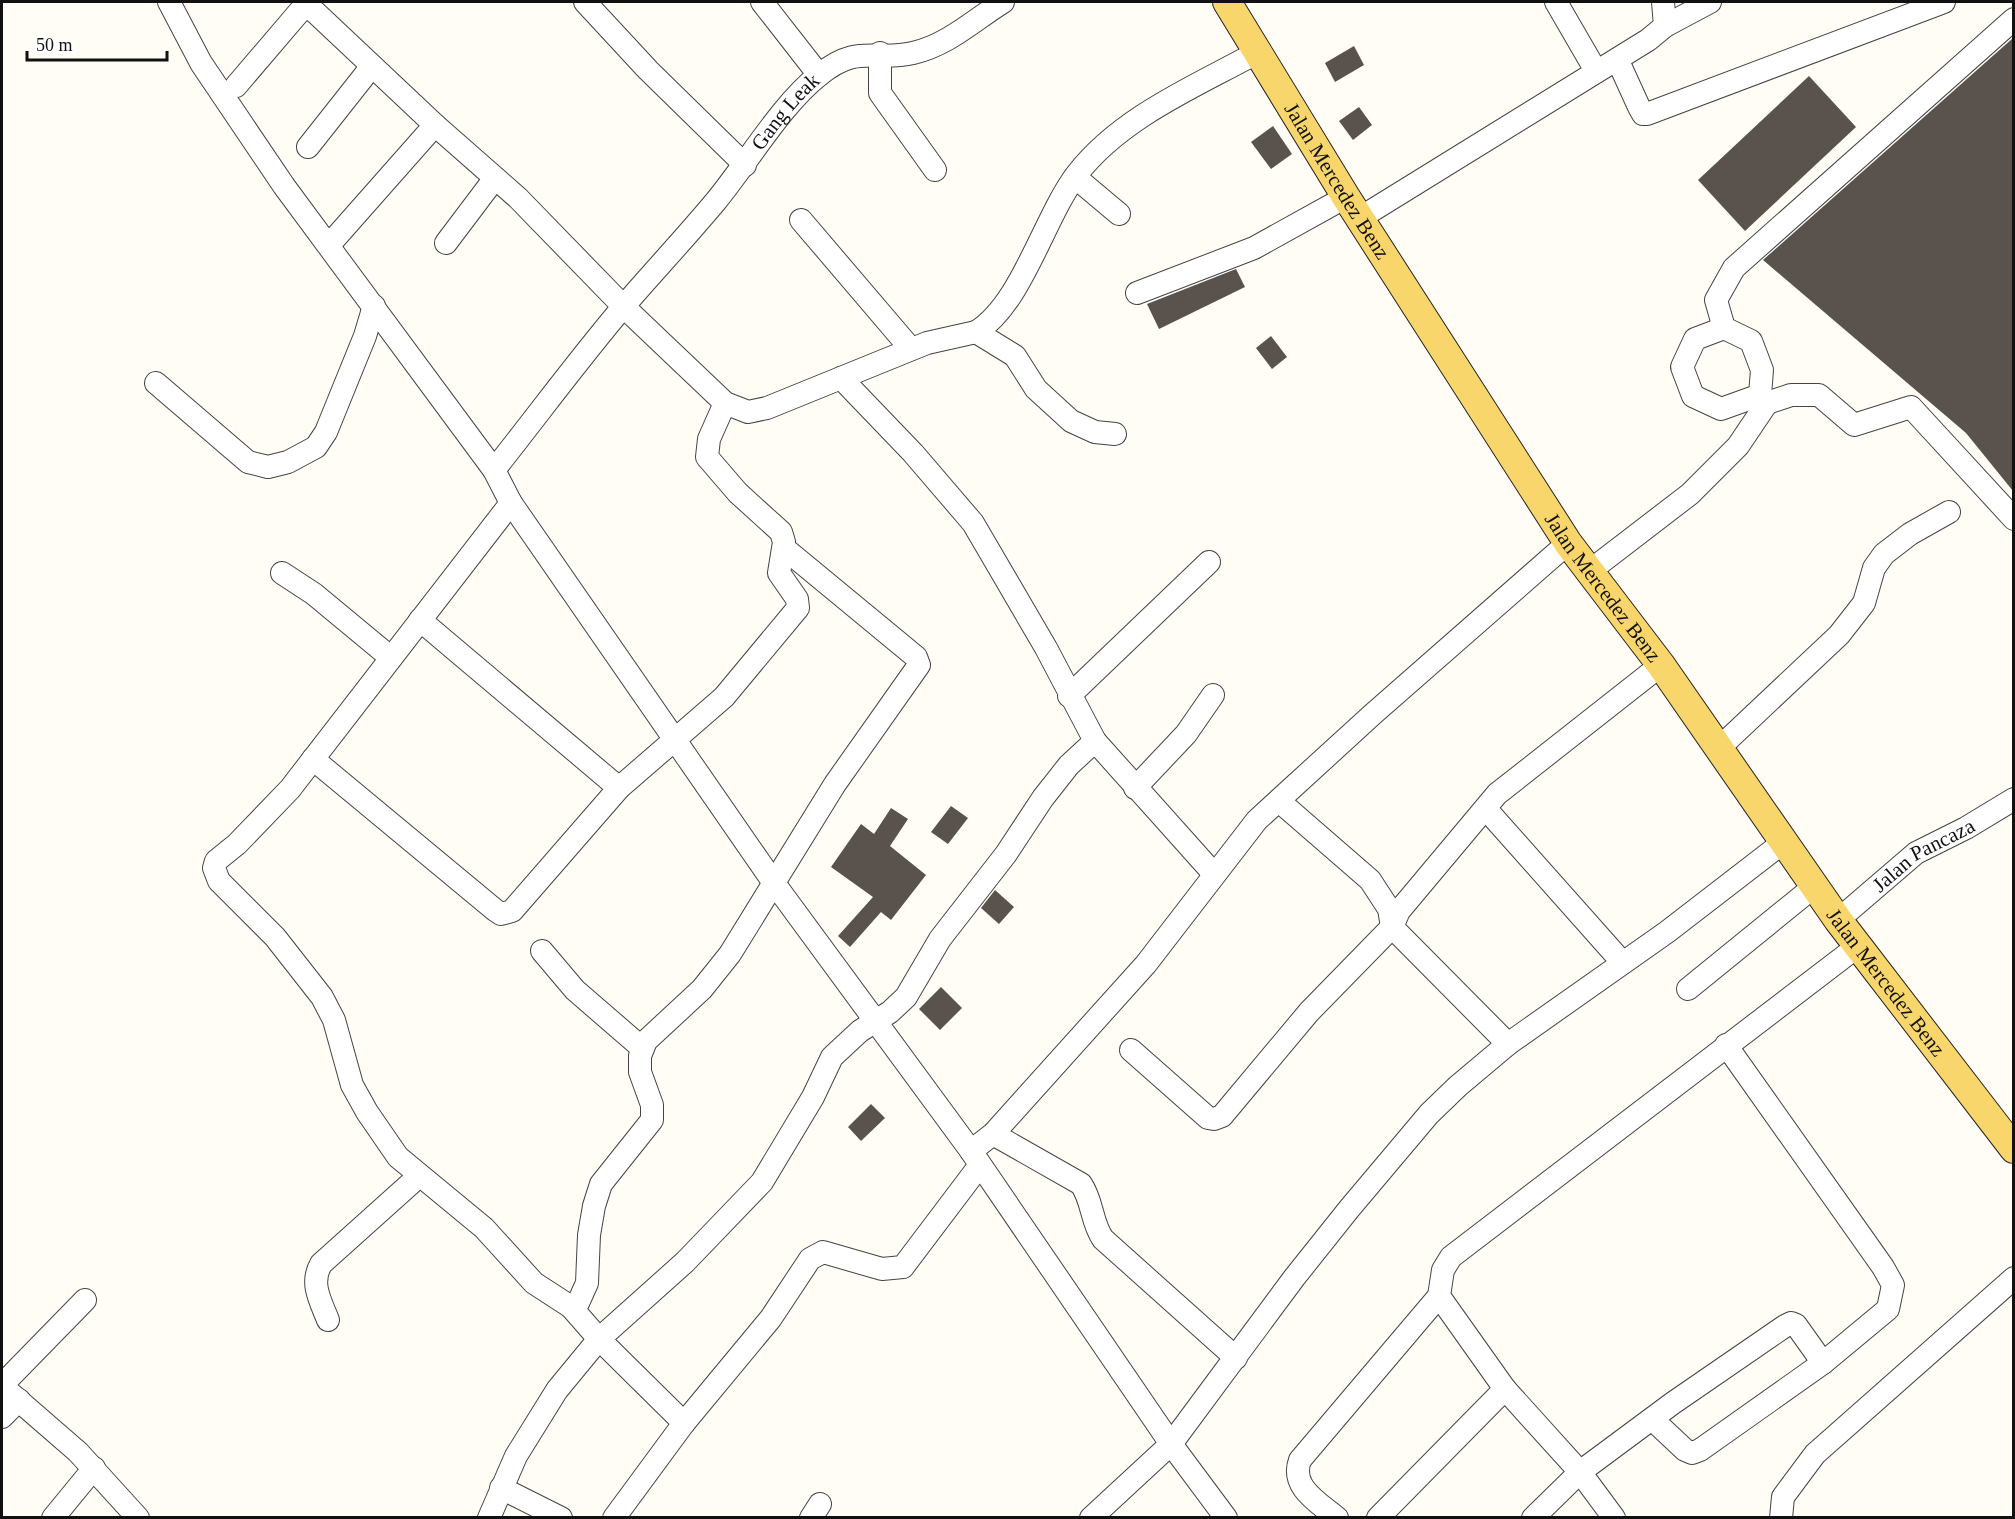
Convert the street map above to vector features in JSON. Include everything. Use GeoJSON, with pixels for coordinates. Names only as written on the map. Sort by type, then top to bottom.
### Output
{"type":"FeatureCollection","features":[{"type":"Feature","properties":{"kind":"main road","name":"Jalan Mercedez Benz"},"geometry":{"type":"LineString","coordinates":[[1227,2],[1353,207],[1568,543],[1591,570],[1661,665],[1816,885],[1838,920],[2013,1149]]}},
{"type":"Feature","properties":{"kind":"street"},"geometry":{"type":"LineString","coordinates":[[169,2],[201,63],[284,186],[494,470],[511,503],[676,738],[774,883],[976,1158],[1171,1444],[1226,1518]]}},
{"type":"Feature","properties":{"kind":"street"},"geometry":{"type":"LineString","coordinates":[[585,2],[648,70],[745,165]]}},
{"type":"Feature","properties":{"kind":"street"},"geometry":{"type":"LineString","coordinates":[[762,2],[819,75]]}},
{"type":"Feature","properties":{"kind":"street","name":"Gang Leak"},"geometry":{"type":"LineString","coordinates":[[494,470],[623,306],[687,236],[745,165],[794,98],[819,75],[841,61],[859,54],[914,53],[957,35],[1003,2]]}},
{"type":"Feature","properties":{"kind":"street"},"geometry":{"type":"LineString","coordinates":[[1556,2],[1596,70]]}},
{"type":"Feature","properties":{"kind":"street"},"geometry":{"type":"LineString","coordinates":[[1663,2],[1665,26]]}},
{"type":"Feature","properties":{"kind":"street"},"geometry":{"type":"LineString","coordinates":[[1137,293],[1353,207],[1596,70],[1618,61],[1665,26],[1710,2]]}},
{"type":"Feature","properties":{"kind":"street"},"geometry":{"type":"LineString","coordinates":[[1618,61],[1639,107],[1643,114],[1647,114],[1944,2]]}},
{"type":"Feature","properties":{"kind":"street"},"geometry":{"type":"LineString","coordinates":[[236,86],[296,15],[307,8],[518,198],[623,306],[725,403],[741,411],[756,410],[944,337],[976,332],[992,320],[1007,301],[1075,177],[1098,151],[1132,123],[1258,52]]}},
{"type":"Feature","properties":{"kind":"street"},"geometry":{"type":"LineString","coordinates":[[1724,328],[1716,300],[1734,268],[2013,19]]}},
{"type":"Feature","properties":{"kind":"street"},"geometry":{"type":"LineString","coordinates":[[880,53],[880,93],[935,170]]}},
{"type":"Feature","properties":{"kind":"street"},"geometry":{"type":"LineString","coordinates":[[308,147],[372,66]]}},
{"type":"Feature","properties":{"kind":"street"},"geometry":{"type":"LineString","coordinates":[[329,245],[435,125]]}},
{"type":"Feature","properties":{"kind":"street"},"geometry":{"type":"LineString","coordinates":[[1075,177],[1119,214]]}},
{"type":"Feature","properties":{"kind":"street"},"geometry":{"type":"LineString","coordinates":[[446,243],[495,178]]}},
{"type":"Feature","properties":{"kind":"street"},"geometry":{"type":"LineString","coordinates":[[801,220],[911,349]]}},
{"type":"Feature","properties":{"kind":"street"},"geometry":{"type":"LineString","coordinates":[[156,383],[248,462],[268,466],[288,462],[316,447],[326,432],[365,336],[374,306]]}},
{"type":"Feature","properties":{"kind":"street"},"geometry":{"type":"LineString","coordinates":[[1591,570],[1690,494],[1738,446],[1763,399],[1762,370],[1751,341],[1724,328],[1695,339],[1682,367],[1693,396],[1721,409],[1763,399],[1791,395],[1819,395],[1854,425],[1911,407],[2013,519]]}},
{"type":"Feature","properties":{"kind":"street"},"geometry":{"type":"LineString","coordinates":[[976,332],[1015,356],[1036,389],[1071,421],[1095,432],[1115,434]]}},
{"type":"Feature","properties":{"kind":"street"},"geometry":{"type":"LineString","coordinates":[[841,378],[913,453],[972,523],[1046,648],[1069,696],[1095,741],[1214,874]]}},
{"type":"Feature","properties":{"kind":"street"},"geometry":{"type":"LineString","coordinates":[[313,759],[402,836],[501,914],[507,913],[518,905],[619,788],[724,697],[796,612],[799,603],[779,573],[784,548],[783,537],[778,527],[738,494],[707,457],[709,439],[725,403]]}},
{"type":"Feature","properties":{"kind":"street"},"geometry":{"type":"LineString","coordinates":[[511,503],[313,759],[252,829],[216,861],[214,871],[219,881],[275,937],[315,986],[334,1020],[348,1072],[360,1100],[398,1157],[484,1228],[534,1283],[571,1307],[599,1339],[684,1423]]}},
{"type":"Feature","properties":{"kind":"street"},"geometry":{"type":"LineString","coordinates":[[1718,749],[1839,635],[1864,603],[1874,568],[1884,554],[1910,534],[1949,512]]}},
{"type":"Feature","properties":{"kind":"street"},"geometry":{"type":"LineString","coordinates":[[614,1518],[684,1423],[771,1318],[810,1259],[823,1252],[882,1269],[899,1269],[907,1263],[993,1134],[1146,964],[1257,820],[1365,721],[1568,543]]}},
{"type":"Feature","properties":{"kind":"street"},"geometry":{"type":"LineString","coordinates":[[571,1307],[578,1303],[587,1283],[591,1227],[601,1185],[652,1120],[652,1105],[640,1072],[642,1048],[653,1032],[687,1003],[716,972],[835,784],[919,665],[916,657],[784,548]]}},
{"type":"Feature","properties":{"kind":"street"},"geometry":{"type":"LineString","coordinates":[[1069,696],[1209,562]]}},
{"type":"Feature","properties":{"kind":"street"},"geometry":{"type":"LineString","coordinates":[[282,573],[314,594],[390,657]]}},
{"type":"Feature","properties":{"kind":"street"},"geometry":{"type":"LineString","coordinates":[[420,620],[619,788]]}},
{"type":"Feature","properties":{"kind":"street"},"geometry":{"type":"LineString","coordinates":[[1131,1050],[1208,1118],[1218,1118],[1227,1111],[1309,1012],[1392,927],[1399,911],[1486,809],[1514,780],[1661,665]]}},
{"type":"Feature","properties":{"kind":"street"},"geometry":{"type":"LineString","coordinates":[[1135,788],[1186,734],[1213,694]]}},
{"type":"Feature","properties":{"kind":"street"},"geometry":{"type":"LineString","coordinates":[[489,1518],[516,1456],[546,1406],[599,1339],[685,1262],[762,1182],[813,1097],[832,1057],[860,1031],[877,1021],[906,997],[940,939],[1006,854],[1043,798],[1070,765],[1095,741]]}},
{"type":"Feature","properties":{"kind":"street","name":"Jalan Pancaza"},"geometry":{"type":"LineString","coordinates":[[1838,920],[1916,853],[1966,828],[2013,799]]}},
{"type":"Feature","properties":{"kind":"street"},"geometry":{"type":"LineString","coordinates":[[1280,801],[1370,880],[1389,909],[1392,927],[1508,1044]]}},
{"type":"Feature","properties":{"kind":"street"},"geometry":{"type":"LineString","coordinates":[[1486,809],[1622,962]]}},
{"type":"Feature","properties":{"kind":"street"},"geometry":{"type":"LineString","coordinates":[[1091,1518],[1171,1444],[1294,1278],[1410,1137],[1458,1086],[1508,1044],[1716,895],[1785,841]]}},
{"type":"Feature","properties":{"kind":"street"},"geometry":{"type":"LineString","coordinates":[[1688,989],[1816,885]]}},
{"type":"Feature","properties":{"kind":"street"},"geometry":{"type":"LineString","coordinates":[[1337,1518],[1300,1484],[1296,1469],[1299,1460],[1439,1296],[1443,1270],[1451,1257],[1858,946]]}},
{"type":"Feature","properties":{"kind":"street"},"geometry":{"type":"LineString","coordinates":[[542,951],[575,990],[642,1048]]}},
{"type":"Feature","properties":{"kind":"street"},"geometry":{"type":"LineString","coordinates":[[1652,1419],[1685,1450],[1692,1452],[1700,1450],[1823,1363],[1888,1309],[1893,1285],[1832,1193],[1726,1045]]}},
{"type":"Feature","properties":{"kind":"street"},"geometry":{"type":"LineString","coordinates":[[993,1134],[1081,1184],[1087,1192],[1098,1231],[1103,1239],[1236,1359]]}},
{"type":"Feature","properties":{"kind":"street"},"geometry":{"type":"LineString","coordinates":[[328,1320],[315,1284],[315,1276],[321,1264],[419,1176]]}},
{"type":"Feature","properties":{"kind":"street"},"geometry":{"type":"LineString","coordinates":[[1781,1518],[1783,1497],[1815,1454],[2013,1278]]}},
{"type":"Feature","properties":{"kind":"street"},"geometry":{"type":"LineString","coordinates":[[1439,1296],[1505,1389],[1580,1472],[1614,1518]]}},
{"type":"Feature","properties":{"kind":"street"},"geometry":{"type":"LineString","coordinates":[[85,1300],[2,1385],[94,1468],[138,1518]]}},
{"type":"Feature","properties":{"kind":"street"},"geometry":{"type":"LineString","coordinates":[[1533,1518],[1580,1472],[1764,1339],[1791,1323],[1797,1325],[1823,1363]]}},
{"type":"Feature","properties":{"kind":"street"},"geometry":{"type":"LineString","coordinates":[[1378,1518],[1505,1389]]}},
{"type":"Feature","properties":{"kind":"street"},"geometry":{"type":"LineString","coordinates":[[2,1417],[19,1400]]}},
{"type":"Feature","properties":{"kind":"street"},"geometry":{"type":"LineString","coordinates":[[53,1518],[94,1468]]}},
{"type":"Feature","properties":{"kind":"street"},"geometry":{"type":"LineString","coordinates":[[501,1488],[561,1518]]}},
{"type":"Feature","properties":{"kind":"building"},"geometry":{"type":"Polygon","coordinates":[[[2013,38],[2013,491],[1966,433],[1763,260],[2013,38]]]}},
{"type":"Feature","properties":{"kind":"building"},"geometry":{"type":"Polygon","coordinates":[[[1354,46],[1364,65],[1335,82],[1325,63],[1354,46]]]}},
{"type":"Feature","properties":{"kind":"building"},"geometry":{"type":"Polygon","coordinates":[[[1809,76],[1856,127],[1745,231],[1698,180],[1809,76]]]}},
{"type":"Feature","properties":{"kind":"building"},"geometry":{"type":"Polygon","coordinates":[[[1359,107],[1372,125],[1353,140],[1339,121],[1359,107]]]}},
{"type":"Feature","properties":{"kind":"building"},"geometry":{"type":"Polygon","coordinates":[[[1273,126],[1292,154],[1271,169],[1251,142],[1273,126]]]}},
{"type":"Feature","properties":{"kind":"building"},"geometry":{"type":"Polygon","coordinates":[[[1236,269],[1245,287],[1159,329],[1147,304],[1236,269]]]}},
{"type":"Feature","properties":{"kind":"building"},"geometry":{"type":"Polygon","coordinates":[[[1271,336],[1287,357],[1272,369],[1256,348],[1271,336]]]}},
{"type":"Feature","properties":{"kind":"building"},"geometry":{"type":"Polygon","coordinates":[[[951,806],[968,818],[948,844],[931,832],[951,806]]]}},
{"type":"Feature","properties":{"kind":"building"},"geometry":{"type":"Polygon","coordinates":[[[891,808],[908,819],[890,846],[926,875],[891,920],[881,912],[850,947],[838,936],[873,897],[831,867],[861,824],[874,834],[891,808]]]}},
{"type":"Feature","properties":{"kind":"building"},"geometry":{"type":"Polygon","coordinates":[[[995,890],[1014,907],[999,924],[981,908],[995,890]]]}},
{"type":"Feature","properties":{"kind":"building"},"geometry":{"type":"Polygon","coordinates":[[[941,987],[962,1008],[940,1030],[919,1009],[941,987]]]}},
{"type":"Feature","properties":{"kind":"building"},"geometry":{"type":"Polygon","coordinates":[[[871,1104],[885,1118],[861,1141],[848,1127],[871,1104]]]}}]}
